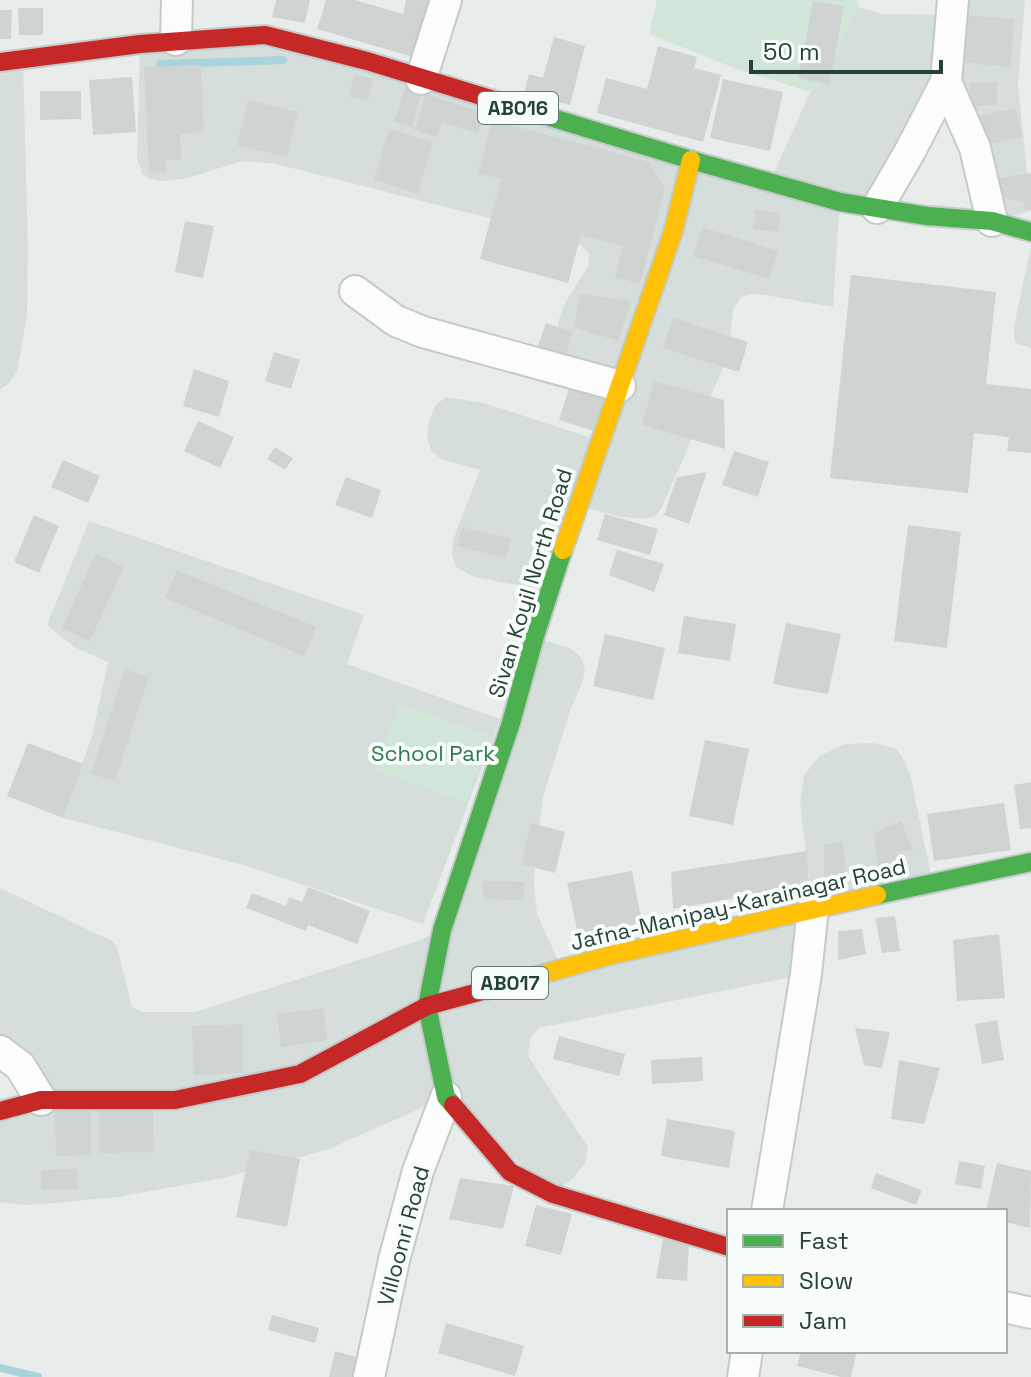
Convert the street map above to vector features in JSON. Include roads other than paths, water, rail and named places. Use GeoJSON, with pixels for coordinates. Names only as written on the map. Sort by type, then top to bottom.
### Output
{"type":"FeatureCollection","features":[{"type":"Feature","properties":{"kind":"main road","name":"AB016"},"geometry":{"type":"LineString","coordinates":[[0,62],[176,40],[265,35],[367,61],[689,168],[840,202],[927,216],[992,221],[1031,232]]}},
{"type":"Feature","properties":{"kind":"main road","name":"Sivan Koyil North Road"},"geometry":{"type":"LineString","coordinates":[[427,1006],[442,930],[511,723],[577,505],[673,232],[689,168]]}},
{"type":"Feature","properties":{"kind":"main road","name":"Jafna-Manipay-Karainagar Road"},"geometry":{"type":"LineString","coordinates":[[0,1111],[41,1100],[175,1100],[300,1074],[427,1006],[611,955],[1031,862]]}},
{"type":"Feature","properties":{"kind":"main road"},"geometry":{"type":"LineString","coordinates":[[427,1006],[446,1097],[510,1172],[553,1194],[727,1246]]}},
{"type":"Feature","properties":{"kind":"street"},"geometry":{"type":"LineString","coordinates":[[176,40],[177,0]]}},
{"type":"Feature","properties":{"kind":"street"},"geometry":{"type":"LineString","coordinates":[[421,79],[446,0]]}},
{"type":"Feature","properties":{"kind":"street"},"geometry":{"type":"LineString","coordinates":[[877,208],[946,82],[953,0]]}},
{"type":"Feature","properties":{"kind":"street"},"geometry":{"type":"LineString","coordinates":[[946,82],[975,148],[992,221]]}},
{"type":"Feature","properties":{"kind":"street"},"geometry":{"type":"LineString","coordinates":[[355,291],[396,321],[423,332],[620,386]]}},
{"type":"Feature","properties":{"kind":"street"},"geometry":{"type":"LineString","coordinates":[[767,1209],[806,974],[813,909]]}},
{"type":"Feature","properties":{"kind":"street"},"geometry":{"type":"LineString","coordinates":[[0,1051],[20,1066],[41,1100]]}},
{"type":"Feature","properties":{"kind":"street","name":"Villoonri Road"},"geometry":{"type":"LineString","coordinates":[[369,1377],[418,1171],[446,1097]]}},
{"type":"Feature","properties":{"kind":"street"},"geometry":{"type":"LineString","coordinates":[[1007,1307],[1031,1313]]}},
{"type":"Feature","properties":{"kind":"street"},"geometry":{"type":"LineString","coordinates":[[743,1377],[747,1353]]}},
{"type":"Feature","properties":{"kind":"waterway"},"geometry":{"type":"LineString","coordinates":[[160,64],[283,60]]}},
{"type":"Feature","properties":{"kind":"waterway"},"geometry":{"type":"LineString","coordinates":[[0,1368],[38,1377]]}},
{"type":"Feature","properties":{"kind":"park label","name":"School Park"},"geometry":{"type":"Point","coordinates":[433,753]}}]}
